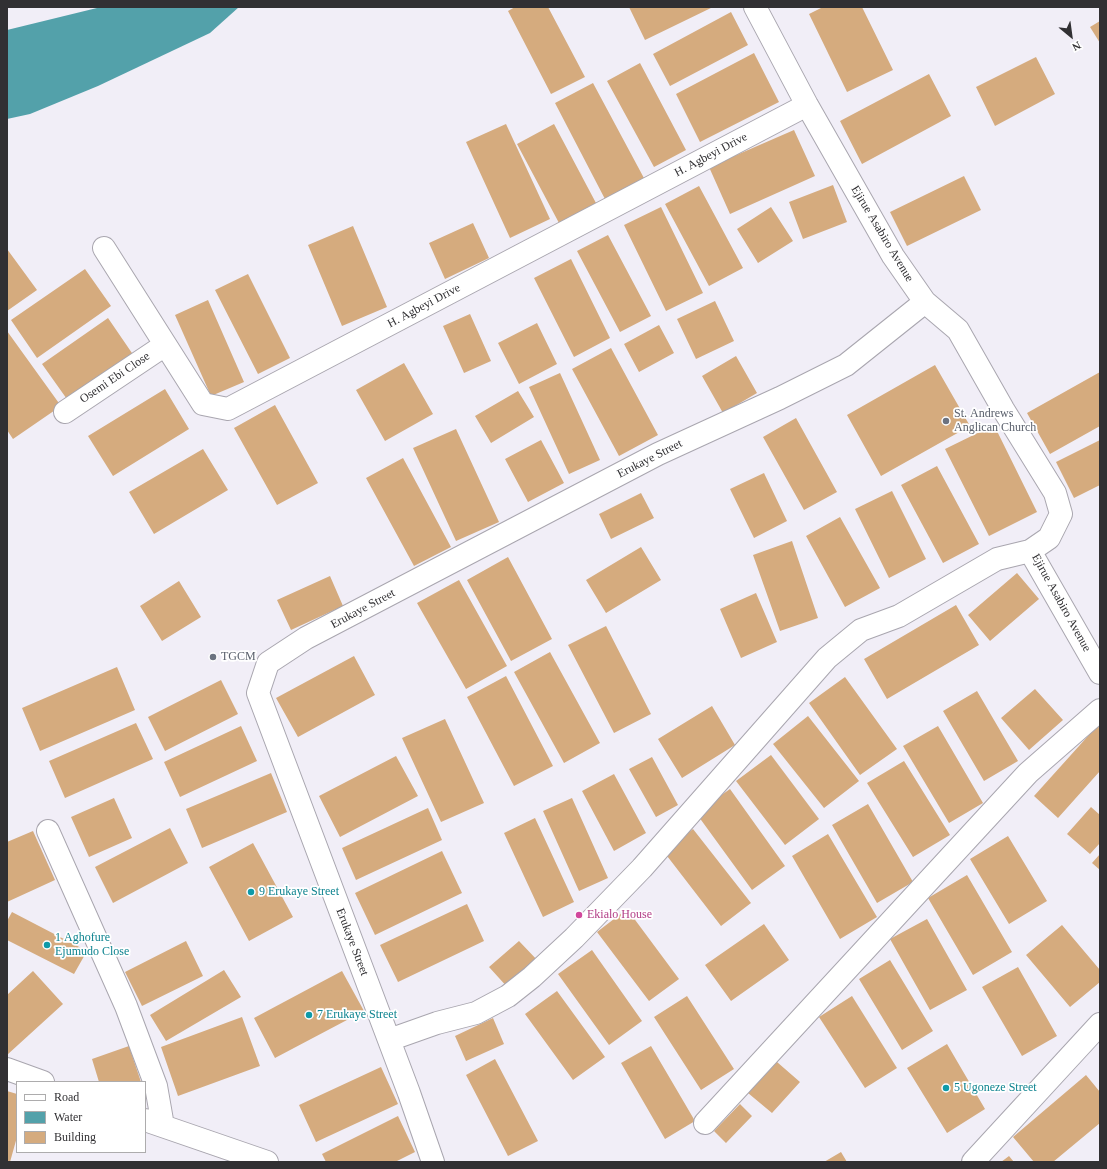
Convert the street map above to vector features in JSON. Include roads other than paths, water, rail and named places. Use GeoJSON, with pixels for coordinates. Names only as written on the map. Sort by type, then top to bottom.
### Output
{"type":"FeatureCollection","features":[{"type":"Feature","properties":{"kind":"street","name":"Ejirue Asabiro Avenue"},"geometry":{"type":"LineString","coordinates":[[755,7],[807,105],[893,256],[925,302],[958,330],[1003,410],[1055,493],[1061,514],[1049,538],[1030,551],[1100,673]]}},
{"type":"Feature","properties":{"kind":"street","name":"H. Agbeyi Drive"},"geometry":{"type":"LineString","coordinates":[[104,248],[203,404],[228,409],[807,105]]}},
{"type":"Feature","properties":{"kind":"street","name":"Erukaye Street"},"geometry":{"type":"LineString","coordinates":[[433,1162],[389,1040],[258,693],[268,663],[306,638],[658,454],[780,398],[846,365],[925,302]]}},
{"type":"Feature","properties":{"kind":"street","name":"Osemi Ebi Close"},"geometry":{"type":"LineString","coordinates":[[65,412],[165,345]]}},
{"type":"Feature","properties":{"kind":"street"},"geometry":{"type":"LineString","coordinates":[[389,1040],[437,1023],[476,1012],[508,996],[532,977],[574,938],[642,868],[827,658],[861,630],[899,616],[997,559],[1030,551]]}},
{"type":"Feature","properties":{"kind":"street"},"geometry":{"type":"LineString","coordinates":[[705,1123],[1028,773],[1100,710]]}},
{"type":"Feature","properties":{"kind":"street"},"geometry":{"type":"LineString","coordinates":[[48,831],[126,1006],[156,1086],[154,1123],[267,1162]]}},
{"type":"Feature","properties":{"kind":"street"},"geometry":{"type":"LineString","coordinates":[[973,1162],[1100,1024]]}},
{"type":"Feature","properties":{"kind":"street"},"geometry":{"type":"LineString","coordinates":[[7,1069],[40,1081]]}},
{"type":"Feature","properties":{"kind":"water"},"geometry":{"type":"Polygon","coordinates":[[[101,7],[239,7],[210,33],[98,86],[30,114],[7,119],[7,30],[101,7]]]}},
{"type":"Feature","properties":{"kind":"place","name":"St. Andrews Anglican Church"},"geometry":{"type":"Point","coordinates":[946,421]}},
{"type":"Feature","properties":{"kind":"place","name":"TGCM"},"geometry":{"type":"Point","coordinates":[213,657]}},
{"type":"Feature","properties":{"kind":"place","name":"9 Erukaye Street"},"geometry":{"type":"Point","coordinates":[251,892]}},
{"type":"Feature","properties":{"kind":"place","name":"Ekialo House"},"geometry":{"type":"Point","coordinates":[579,915]}},
{"type":"Feature","properties":{"kind":"place","name":"1 Aghofure Ejumudo Close"},"geometry":{"type":"Point","coordinates":[47,945]}},
{"type":"Feature","properties":{"kind":"place","name":"7 Erukaye Street"},"geometry":{"type":"Point","coordinates":[309,1015]}},
{"type":"Feature","properties":{"kind":"place","name":"5 Ugoneze Street"},"geometry":{"type":"Point","coordinates":[946,1088]}}]}
